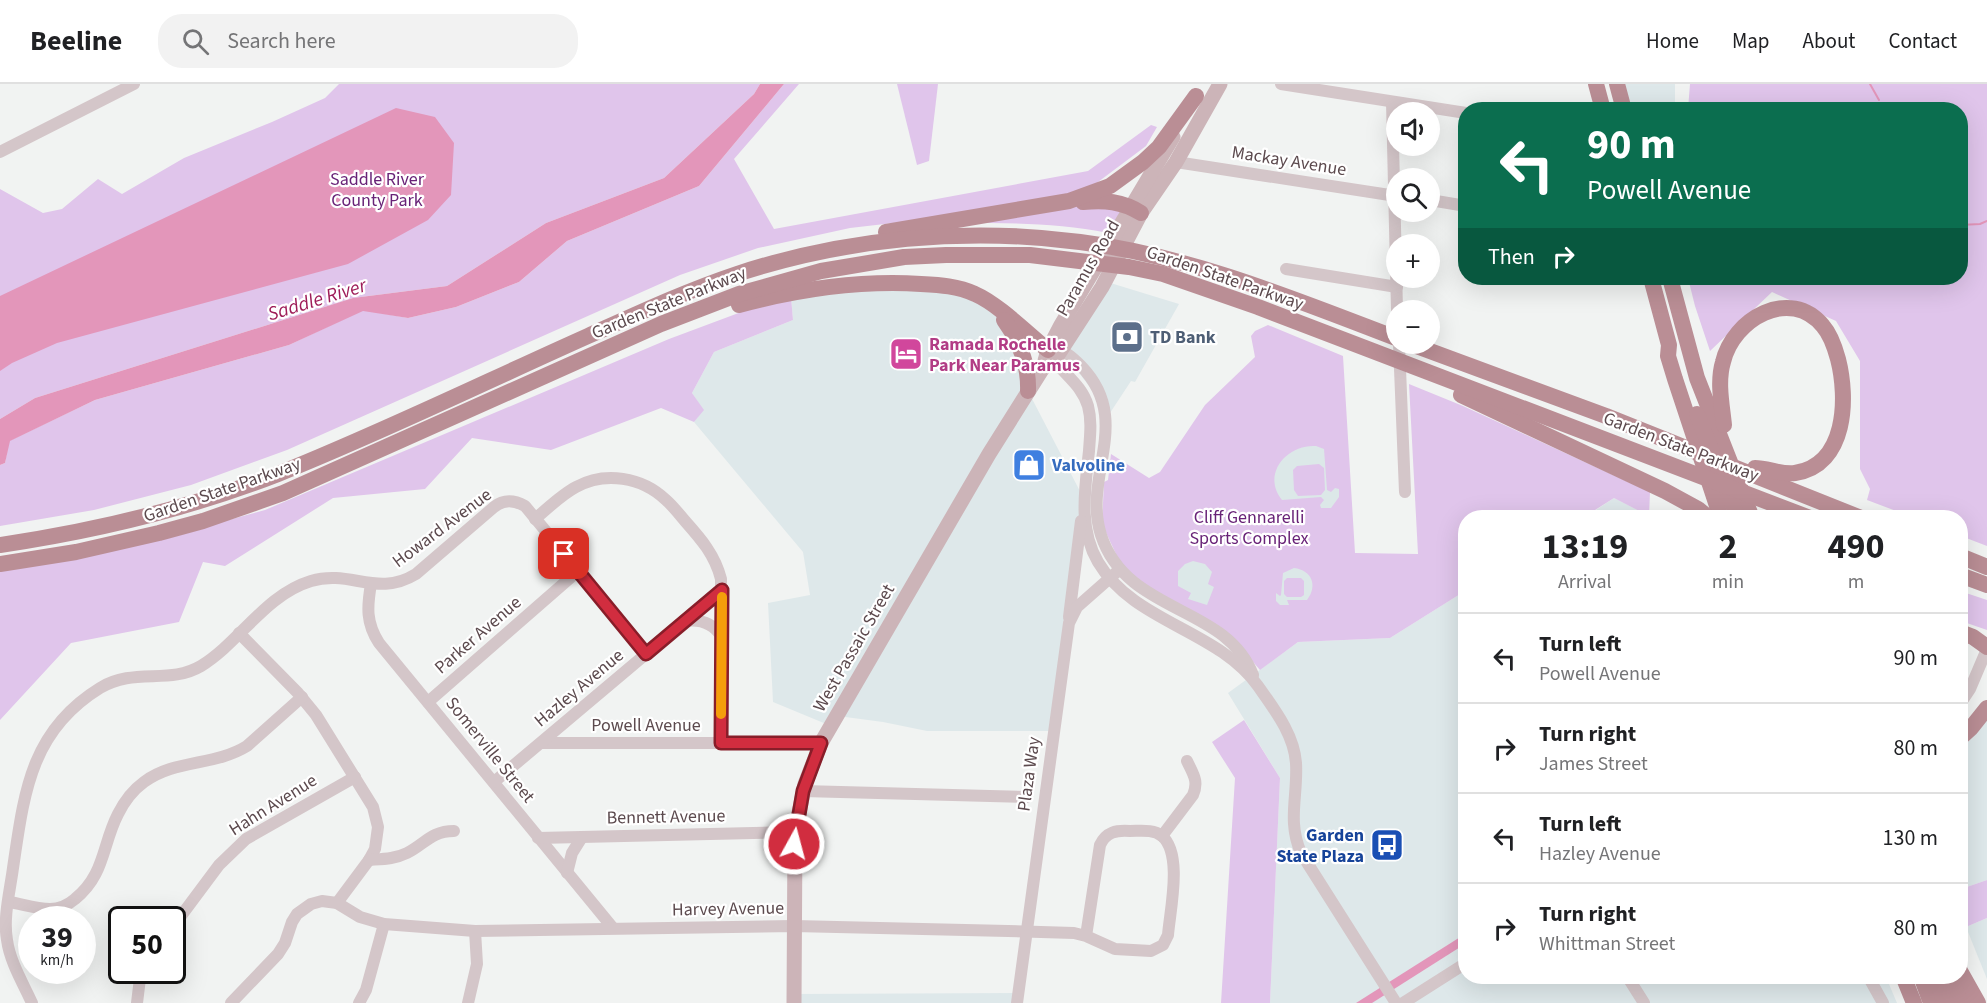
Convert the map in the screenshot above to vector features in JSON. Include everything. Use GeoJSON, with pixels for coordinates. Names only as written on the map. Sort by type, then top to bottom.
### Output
{"type":"FeatureCollection","features":[{"type":"Feature","properties":{"kind":"highway"},"geometry":{"type":"LineString","coordinates":[[1596,84],[1601,102]]}},
{"type":"Feature","properties":{"kind":"highway"},"geometry":{"type":"LineString","coordinates":[[1617,84],[1622,102]]}},
{"type":"Feature","properties":{"kind":"highway"},"geometry":{"type":"LineString","coordinates":[[738,274],[831,242],[1046,205],[1089,195],[1110,186],[1127,175],[1159,147],[1199,90]]}},
{"type":"Feature","properties":{"kind":"highway"},"geometry":{"type":"LineString","coordinates":[[1046,205],[1100,201],[1123,203],[1137,210]]}},
{"type":"Feature","properties":{"kind":"highway","name":"Garden State Parkway"},"geometry":{"type":"LineString","coordinates":[[0,545],[75,533],[128,521],[241,488],[330,452],[668,300],[738,274],[822,252],[864,245],[946,237],[1031,237],[1095,244],[1163,274],[1403,362],[1421,373],[1682,468],[1790,510]]}},
{"type":"Feature","properties":{"kind":"highway","name":"Garden State Parkway"},"geometry":{"type":"LineString","coordinates":[[0,564],[119,543],[243,507],[323,476],[700,308],[780,281],[821,271],[904,257],[1030,255],[1084,261],[1132,259],[1206,269],[1386,334]]}},
{"type":"Feature","properties":{"kind":"highway"},"geometry":{"type":"LineString","coordinates":[[582,360],[734,306],[765,298],[832,286],[900,282],[962,288],[978,295],[1052,357]]}},
{"type":"Feature","properties":{"kind":"highway"},"geometry":{"type":"LineString","coordinates":[[1653,285],[1669,345],[1668,356],[1718,510]]}},
{"type":"Feature","properties":{"kind":"highway"},"geometry":{"type":"LineString","coordinates":[[1672,285],[1697,378],[1749,510]]}},
{"type":"Feature","properties":{"kind":"highway"},"geometry":{"type":"LineString","coordinates":[[992,305],[1021,348],[1028,372],[1028,391]]}},
{"type":"Feature","properties":{"kind":"highway"},"geometry":{"type":"LineString","coordinates":[[1724,425],[1721,373],[1726,351],[1738,332],[1752,319],[1777,308],[1794,309],[1817,320],[1828,332],[1841,375],[1844,398],[1840,428],[1829,452],[1810,468],[1788,474],[1758,472]]}},
{"type":"Feature","properties":{"kind":"highway"},"geometry":{"type":"LineString","coordinates":[[1688,344],[1704,376],[1758,510]]}},
{"type":"Feature","properties":{"kind":"highway"},"geometry":{"type":"LineString","coordinates":[[1669,345],[1676,353],[1735,510]]}},
{"type":"Feature","properties":{"kind":"highway","name":"Garden State Parkway"},"geometry":{"type":"LineString","coordinates":[[1440,354],[1606,416],[1737,469],[1758,472],[1843,510]]}},
{"type":"Feature","properties":{"kind":"highway"},"geometry":{"type":"LineString","coordinates":[[1421,373],[1699,510]]}},
{"type":"Feature","properties":{"kind":"highway"},"geometry":{"type":"LineString","coordinates":[[1968,559],[1987,567]]}},
{"type":"Feature","properties":{"kind":"highway"},"geometry":{"type":"LineString","coordinates":[[1968,578],[1987,585]]}},
{"type":"Feature","properties":{"kind":"highway"},"geometry":{"type":"LineString","coordinates":[[1968,635],[1987,647]]}},
{"type":"Feature","properties":{"kind":"highway"},"geometry":{"type":"LineString","coordinates":[[1968,646],[1987,647]]}},
{"type":"Feature","properties":{"kind":"highway"},"geometry":{"type":"LineString","coordinates":[[1968,729],[1987,708]]}},
{"type":"Feature","properties":{"kind":"highway"},"geometry":{"type":"LineString","coordinates":[[1906,984],[1914,1003]]}},
{"type":"Feature","properties":{"kind":"highway"},"geometry":{"type":"LineString","coordinates":[[1924,984],[1931,1003]]}},
{"type":"Feature","properties":{"kind":"highway"},"geometry":{"type":"LineString","coordinates":[[1938,984],[1945,1003]]}},
{"type":"Feature","properties":{"kind":"highway"},"geometry":{"type":"LineString","coordinates":[[1953,984],[1961,1003]]}},
{"type":"Feature","properties":{"kind":"highway"},"geometry":{"type":"LineString","coordinates":[[1964,984],[1972,1003]]}},
{"type":"Feature","properties":{"kind":"highway"},"geometry":{"type":"LineString","coordinates":[[1967,984],[1978,1003]]}},
{"type":"Feature","properties":{"kind":"main road"},"geometry":{"type":"LineString","coordinates":[[1137,210],[1176,162],[1220,84]]}},
{"type":"Feature","properties":{"kind":"main road"},"geometry":{"type":"LineString","coordinates":[[1137,210],[1199,90]]}},
{"type":"Feature","properties":{"kind":"main road","name":"Paramus Road"},"geometry":{"type":"LineString","coordinates":[[1018,407],[1052,357],[1137,210]]}},
{"type":"Feature","properties":{"kind":"main road","name":"West Passaic Street"},"geometry":{"type":"LineString","coordinates":[[794,1003],[795,832],[803,791],[821,743],[1018,407]]}},
{"type":"Feature","properties":{"kind":"street"},"geometry":{"type":"LineString","coordinates":[[0,152],[134,84]]}},
{"type":"Feature","properties":{"kind":"street"},"geometry":{"type":"LineString","coordinates":[[1281,84],[1392,102]]}},
{"type":"Feature","properties":{"kind":"street"},"geometry":{"type":"LineString","coordinates":[[1440,109],[1458,112]]}},
{"type":"Feature","properties":{"kind":"street","name":"Mackay Avenue"},"geometry":{"type":"LineString","coordinates":[[1176,162],[1386,195]]}},
{"type":"Feature","properties":{"kind":"street"},"geometry":{"type":"LineString","coordinates":[[1440,202],[1458,205]]}},
{"type":"Feature","properties":{"kind":"street"},"geometry":{"type":"LineString","coordinates":[[1286,269],[1386,285]]}},
{"type":"Feature","properties":{"kind":"street"},"geometry":{"type":"LineString","coordinates":[[1399,354],[1405,492]]}},
{"type":"Feature","properties":{"kind":"street"},"geometry":{"type":"LineString","coordinates":[[1052,357],[1074,380],[1088,404],[1090,432],[1084,499],[1066,635]]}},
{"type":"Feature","properties":{"kind":"street"},"geometry":{"type":"LineString","coordinates":[[1052,357],[1080,365],[1092,379],[1104,406],[1105,447],[1096,515],[1114,574],[1124,594],[1243,668],[1282,722],[1294,750],[1296,764],[1293,830],[1296,841],[1304,858],[1394,999]]}},
{"type":"Feature","properties":{"kind":"street"},"geometry":{"type":"LineString","coordinates":[[535,519],[563,496],[585,483],[607,478],[621,478],[645,485],[666,500],[706,545],[718,567],[722,590],[721,743]]}},
{"type":"Feature","properties":{"kind":"street"},"geometry":{"type":"LineString","coordinates":[[1084,499],[1085,526],[1090,545],[1114,574],[1228,638],[1249,663],[1257,685]]}},
{"type":"Feature","properties":{"kind":"street","name":"Howard Avenue"},"geometry":{"type":"LineString","coordinates":[[32,1003],[8,949],[6,924],[25,793],[38,755],[59,723],[86,697],[112,681],[134,676],[177,675],[207,663],[276,599],[299,585],[313,580],[341,577],[371,584],[397,583],[416,574],[498,504],[505,501],[518,502],[525,507],[646,654]]}},
{"type":"Feature","properties":{"kind":"street","name":"Parker Avenue"},"geometry":{"type":"LineString","coordinates":[[428,702],[578,571]]}},
{"type":"Feature","properties":{"kind":"street","name":"Plaza Way"},"geometry":{"type":"LineString","coordinates":[[1017,1003],[1066,635],[1077,607],[1114,574]]}},
{"type":"Feature","properties":{"kind":"street","name":"Somerville Street"},"geometry":{"type":"LineString","coordinates":[[371,584],[367,605],[374,636],[613,928]]}},
{"type":"Feature","properties":{"kind":"street","name":"Hazley Avenue"},"geometry":{"type":"LineString","coordinates":[[494,782],[722,590]]}},
{"type":"Feature","properties":{"kind":"street"},"geometry":{"type":"LineString","coordinates":[[1183,629],[1190,616]]}},
{"type":"Feature","properties":{"kind":"street"},"geometry":{"type":"LineString","coordinates":[[686,621],[704,621],[722,637]]}},
{"type":"Feature","properties":{"kind":"street"},"geometry":{"type":"LineString","coordinates":[[231,1003],[278,954],[297,914],[317,902],[337,903],[369,860],[377,839],[377,817],[373,807],[325,729],[302,697],[239,633]]}},
{"type":"Feature","properties":{"kind":"street"},"geometry":{"type":"LineString","coordinates":[[1968,691],[1987,647]]}},
{"type":"Feature","properties":{"kind":"street"},"geometry":{"type":"LineString","coordinates":[[9,902],[49,909],[70,903],[94,879],[118,813],[134,791],[144,782],[177,766],[227,757],[237,752],[247,746],[302,697]]}},
{"type":"Feature","properties":{"kind":"street","name":"Powell Avenue"},"geometry":{"type":"LineString","coordinates":[[542,742],[821,743]]}},
{"type":"Feature","properties":{"kind":"street"},"geometry":{"type":"LineString","coordinates":[[1086,936],[1102,840],[1118,830],[1149,831],[1162,836],[1196,788],[1196,780],[1187,761]]}},
{"type":"Feature","properties":{"kind":"street","name":"Hahn Avenue"},"geometry":{"type":"LineString","coordinates":[[186,909],[219,865],[246,839],[355,777]]}},
{"type":"Feature","properties":{"kind":"street"},"geometry":{"type":"LineString","coordinates":[[803,791],[1027,797]]}},
{"type":"Feature","properties":{"kind":"street"},"geometry":{"type":"LineString","coordinates":[[369,860],[404,854],[429,836],[438,832],[454,831]]}},
{"type":"Feature","properties":{"kind":"street","name":"Bennett Avenue"},"geometry":{"type":"LineString","coordinates":[[538,838],[795,832]]}},
{"type":"Feature","properties":{"kind":"street","name":"Harvey Avenue"},"geometry":{"type":"LineString","coordinates":[[337,903],[360,917],[384,924],[475,931],[794,926],[1074,933],[1122,950],[1151,951],[1162,945],[1168,935],[1174,864],[1169,846],[1162,836]]}},
{"type":"Feature","properties":{"kind":"street"},"geometry":{"type":"LineString","coordinates":[[567,873],[572,853],[582,837]]}},
{"type":"Feature","properties":{"kind":"street"},"geometry":{"type":"LineString","coordinates":[[359,1003],[366,990],[384,924]]}},
{"type":"Feature","properties":{"kind":"street"},"geometry":{"type":"LineString","coordinates":[[468,1003],[477,964],[475,931]]}},
{"type":"Feature","properties":{"kind":"street"},"geometry":{"type":"LineString","coordinates":[[1403,1003],[1458,968]]}},
{"type":"Feature","properties":{"kind":"street"},"geometry":{"type":"LineString","coordinates":[[137,1003],[139,984]]}},
{"type":"Feature","properties":{"kind":"street"},"geometry":{"type":"LineString","coordinates":[[1632,984],[1644,1003]]}},
{"type":"Feature","properties":{"kind":"street"},"geometry":{"type":"LineString","coordinates":[[1872,984],[1883,1003]]}},
{"type":"Feature","properties":{"kind":"shaded area","name":"Saddle River"},"geometry":{"type":"Polygon","coordinates":[[[760,84],[784,84],[699,186],[567,241],[519,282],[456,307],[408,318],[363,311],[289,345],[95,400],[10,441],[5,463],[0,465],[0,419],[35,398],[353,298],[447,286],[546,223],[664,178],[754,94],[760,84]]]}},
{"type":"Feature","properties":{"kind":"shaded area"},"geometry":{"type":"Polygon","coordinates":[[[1624,84],[1675,84],[1675,102],[1629,102],[1624,84]]]}},
{"type":"Feature","properties":{"kind":"shaded area"},"geometry":{"type":"Polygon","coordinates":[[[396,108],[435,117],[454,143],[451,195],[428,220],[348,264],[57,343],[12,363],[0,371],[0,296],[396,108]]]}},
{"type":"Feature","properties":{"kind":"shaded area"},"geometry":{"type":"Polygon","coordinates":[[[1104,281],[1179,304],[1135,382],[1131,381],[1106,419],[1104,406],[1062,350],[1104,281]]]}},
{"type":"Feature","properties":{"kind":"shaded area"},"geometry":{"type":"Polygon","coordinates":[[[939,285],[992,305],[1021,348],[1028,391],[1084,499],[1053,731],[927,731],[838,716],[831,726],[773,702],[768,603],[810,595],[803,552],[694,422],[703,410],[692,393],[714,352],[793,320],[791,297],[939,285]]]}},
{"type":"Feature","properties":{"kind":"shaded area"},"geometry":{"type":"Polygon","coordinates":[[[1614,498],[1638,510],[1596,510],[1614,498]]]}},
{"type":"Feature","properties":{"kind":"shaded area"},"geometry":{"type":"Polygon","coordinates":[[[1458,595],[1458,984],[1889,984],[1897,1003],[1270,1003],[1280,778],[1228,693],[1298,642],[1390,638],[1458,595]]]}},
{"type":"Feature","properties":{"kind":"shaded area"},"geometry":{"type":"Polygon","coordinates":[[[1987,714],[1987,880],[1968,887],[1968,735],[1987,714]]]}},
{"type":"Feature","properties":{"kind":"shaded area"},"geometry":{"type":"Polygon","coordinates":[[[1987,918],[1987,979],[1968,932],[1968,926],[1987,918]]]}},
{"type":"Feature","properties":{"kind":"shaded area"},"geometry":{"type":"Polygon","coordinates":[[[1458,938],[1458,948],[1372,1003],[1356,1003],[1458,938]]]}},
{"type":"Feature","properties":{"kind":"shaded area"},"geometry":{"type":"Polygon","coordinates":[[[1018,993],[1017,1003],[794,1003],[794,994],[1018,993]]]}},
{"type":"Feature","properties":{"kind":"green space","name":"Saddle River County Park"},"geometry":{"type":"Polygon","coordinates":[[[339,84],[760,84],[754,94],[664,178],[546,223],[447,286],[353,298],[35,398],[0,419],[0,189],[43,213],[62,209],[98,179],[122,194],[184,158],[325,98],[339,84]]]}},
{"type":"Feature","properties":{"kind":"green space"},"geometry":{"type":"Polygon","coordinates":[[[784,84],[799,84],[734,159],[774,229],[1088,171],[1151,125],[1157,127],[1146,146],[1086,191],[902,222],[850,228],[758,248],[680,275],[287,450],[191,485],[94,510],[0,526],[0,465],[5,463],[9,441],[95,400],[289,345],[363,310],[408,318],[456,307],[519,282],[567,241],[699,186],[784,84]]]}},
{"type":"Feature","properties":{"kind":"green space"},"geometry":{"type":"Polygon","coordinates":[[[897,84],[938,84],[929,161],[917,165],[897,84]]]}},
{"type":"Feature","properties":{"kind":"green space"},"geometry":{"type":"Polygon","coordinates":[[[1690,84],[1987,84],[1987,546],[1968,539],[1968,510],[1893,510],[1867,500],[1870,489],[1860,469],[1860,361],[1836,321],[1772,292],[1710,351],[1690,285],[1968,285],[1968,102],[1689,102],[1690,84]]]}},
{"type":"Feature","properties":{"kind":"green space"},"geometry":{"type":"Polygon","coordinates":[[[1061,205],[1122,209],[1108,233],[1054,225],[962,223],[1061,205]]]}},
{"type":"Feature","properties":{"kind":"green space"},"geometry":{"type":"Polygon","coordinates":[[[791,297],[793,320],[714,352],[692,393],[704,410],[694,422],[661,408],[551,450],[472,438],[425,489],[333,498],[225,566],[203,562],[179,622],[71,643],[0,720],[0,566],[195,529],[265,510],[669,339],[771,301],[791,297]]]}},
{"type":"Feature","properties":{"kind":"green space","name":"Cliff Gennarelli Sports Complex"},"geometry":{"type":"Polygon","coordinates":[[[1268,325],[1343,356],[1355,553],[1418,554],[1409,384],[1463,406],[1650,492],[1649,510],[1637,510],[1614,498],[1595,510],[1458,510],[1458,595],[1390,638],[1298,642],[1260,670],[1229,634],[1145,588],[1123,569],[1102,524],[1104,482],[1108,480],[1111,454],[1149,478],[1160,472],[1205,405],[1255,357],[1251,336],[1255,331],[1268,325]]]}},
{"type":"Feature","properties":{"kind":"green space"},"geometry":{"type":"Polygon","coordinates":[[[1968,594],[1987,600],[1987,630],[1968,623],[1968,594]]]}},
{"type":"Feature","properties":{"kind":"green space"},"geometry":{"type":"Polygon","coordinates":[[[1244,720],[1280,778],[1270,1003],[1221,1003],[1235,778],[1212,742],[1244,720]]]}},
{"type":"Feature","properties":{"kind":"green space"},"geometry":{"type":"Polygon","coordinates":[[[1987,880],[1987,918],[1968,926],[1968,887],[1987,880]]]}},
{"type":"Feature","properties":{"kind":"sand"},"geometry":{"type":"Polygon","coordinates":[[[1316,446],[1324,449],[1327,490],[1331,492],[1335,488],[1339,489],[1339,497],[1331,508],[1321,508],[1320,505],[1324,500],[1321,497],[1282,500],[1276,490],[1274,480],[1280,462],[1287,455],[1305,447],[1316,446]],[[1319,464],[1297,466],[1293,470],[1294,490],[1298,496],[1321,495],[1325,490],[1324,468],[1319,464]]]}},
{"type":"Feature","properties":{"kind":"sand"},"geometry":{"type":"Polygon","coordinates":[[[1193,561],[1205,564],[1212,572],[1208,584],[1214,587],[1207,605],[1188,599],[1191,593],[1178,586],[1178,571],[1185,564],[1193,561]]]}},
{"type":"Feature","properties":{"kind":"sand"},"geometry":{"type":"Polygon","coordinates":[[[1294,568],[1309,575],[1312,589],[1307,600],[1287,600],[1289,605],[1280,605],[1276,601],[1276,593],[1281,595],[1283,573],[1294,568]],[[1287,578],[1284,581],[1284,594],[1287,597],[1304,595],[1304,581],[1301,578],[1287,578]]]}},
{"type":"Feature","properties":{"kind":"waterway"},"geometry":{"type":"LineString","coordinates":[[1870,84],[1879,100]]}},
{"type":"Feature","properties":{"kind":"waterway"},"geometry":{"type":"LineString","coordinates":[[1968,225],[1987,221]]}},
{"type":"Feature","properties":{"kind":"slow traffic"},"geometry":{"type":"LineString","coordinates":[[721,714],[722,597]]}},
{"type":"Feature","properties":{"kind":"place","name":"TD Bank"},"geometry":{"type":"Point","coordinates":[1127,337]}},
{"type":"Feature","properties":{"kind":"place","name":"Ramada Rochelle Park Near Paramus"},"geometry":{"type":"Point","coordinates":[906,354]}},
{"type":"Feature","properties":{"kind":"place","name":"Valvoline"},"geometry":{"type":"Point","coordinates":[1029,465]}},
{"type":"Feature","properties":{"kind":"place","name":"Garden State Plaza"},"geometry":{"type":"Point","coordinates":[1387,845]}},
{"type":"Feature","properties":{"kind":"route"},"geometry":{"type":"LineString","coordinates":[[564,554],[646,654],[722,590],[721,743],[821,743],[803,791],[794,844]]}}]}
